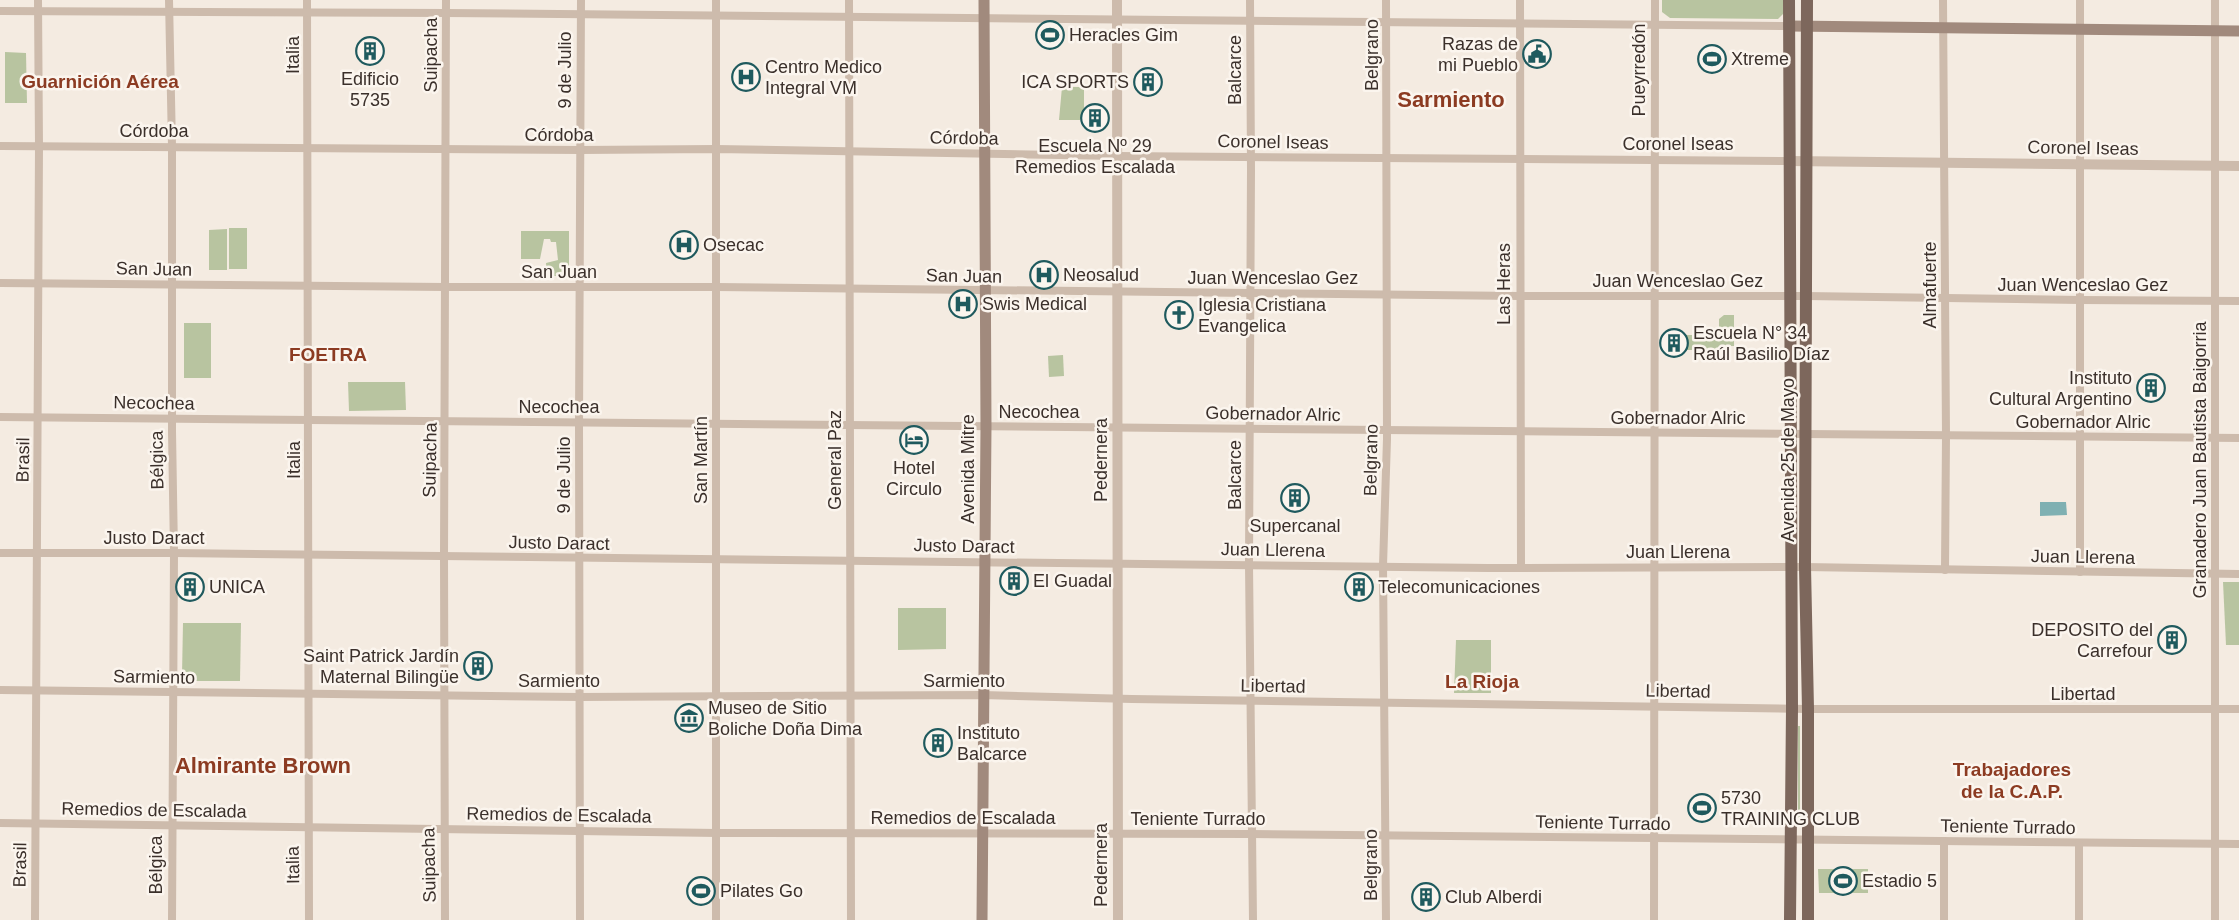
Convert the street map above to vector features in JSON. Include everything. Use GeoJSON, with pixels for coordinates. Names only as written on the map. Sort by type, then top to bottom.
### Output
{"type":"FeatureCollection","features":[{"type":"Feature","properties":{"kind":"main road","name":"Avenida Mitre"},"geometry":{"type":"LineString","coordinates":[[982,920],[986,426],[984,0]]}},
{"type":"Feature","properties":{"kind":"main road","name":"Avenida 25 de Mayo"},"geometry":{"type":"LineString","coordinates":[[1789,0],[1792,708],[1790,920]]}},
{"type":"Feature","properties":{"kind":"main road","name":"Avenida 25 de Mayo"},"geometry":{"type":"LineString","coordinates":[[1807,0],[1804,567],[1808,709],[1808,920]]}},
{"type":"Feature","properties":{"kind":"main road"},"geometry":{"type":"LineString","coordinates":[[1789,26],[2239,31]]}},
{"type":"Feature","properties":{"kind":"street","name":"Brasil"},"geometry":{"type":"LineString","coordinates":[[35,920],[40,146],[38,0]]}},
{"type":"Feature","properties":{"kind":"street","name":"Bélgica"},"geometry":{"type":"LineString","coordinates":[[169,0],[172,146],[171,284],[174,553],[174,692],[171,826],[172,920]]}},
{"type":"Feature","properties":{"kind":"street","name":"Italia"},"geometry":{"type":"LineString","coordinates":[[308,0],[309,920]]}},
{"type":"Feature","properties":{"kind":"street","name":"Suipacha"},"geometry":{"type":"LineString","coordinates":[[445,920],[446,0]]}},
{"type":"Feature","properties":{"kind":"street","name":"9 de Julio"},"geometry":{"type":"LineString","coordinates":[[580,920],[579,287],[581,0]]}},
{"type":"Feature","properties":{"kind":"street","name":"San Martín"},"geometry":{"type":"LineString","coordinates":[[716,0],[716,920]]}},
{"type":"Feature","properties":{"kind":"street","name":"General Paz"},"geometry":{"type":"LineString","coordinates":[[849,0],[851,920]]}},
{"type":"Feature","properties":{"kind":"street","name":"Pedernera"},"geometry":{"type":"LineString","coordinates":[[1117,0],[1118,920]]}},
{"type":"Feature","properties":{"kind":"street","name":"Balcarce"},"geometry":{"type":"LineString","coordinates":[[1250,0],[1251,293],[1249,564],[1253,920]]}},
{"type":"Feature","properties":{"kind":"street","name":"Belgrano"},"geometry":{"type":"LineString","coordinates":[[1386,0],[1387,294],[1383,566],[1386,920]]}},
{"type":"Feature","properties":{"kind":"street","name":"Las Heras"},"geometry":{"type":"LineString","coordinates":[[1520,0],[1521,568]]}},
{"type":"Feature","properties":{"kind":"street","name":"Pueyrredón"},"geometry":{"type":"LineString","coordinates":[[1654,920],[1655,0]]}},
{"type":"Feature","properties":{"kind":"street","name":"Almafuerte"},"geometry":{"type":"LineString","coordinates":[[1943,0],[1945,570]]}},
{"type":"Feature","properties":{"kind":"street"},"geometry":{"type":"LineString","coordinates":[[2080,0],[2080,572]]}},
{"type":"Feature","properties":{"kind":"street","name":"Granadero Juan Bautista Baigorria"},"geometry":{"type":"LineString","coordinates":[[2215,0],[2215,920]]}},
{"type":"Feature","properties":{"kind":"street"},"geometry":{"type":"LineString","coordinates":[[0,11],[849,16],[1789,26]]}},
{"type":"Feature","properties":{"kind":"street","name":"Córdoba"},"geometry":{"type":"LineString","coordinates":[[0,146],[849,150],[1118,156]]}},
{"type":"Feature","properties":{"kind":"street","name":"Coronel Iseas"},"geometry":{"type":"LineString","coordinates":[[1118,156],[2239,166]]}},
{"type":"Feature","properties":{"kind":"street","name":"San Juan"},"geometry":{"type":"LineString","coordinates":[[0,282],[445,287],[716,287],[984,292],[1117,291]]}},
{"type":"Feature","properties":{"kind":"street","name":"Juan Wenceslao Gez"},"geometry":{"type":"LineString","coordinates":[[1117,291],[2239,301]]}},
{"type":"Feature","properties":{"kind":"street","name":"Necochea"},"geometry":{"type":"LineString","coordinates":[[0,417],[1117,427]]}},
{"type":"Feature","properties":{"kind":"street","name":"Gobernador Alric"},"geometry":{"type":"LineString","coordinates":[[1117,427],[1655,434],[2239,438]]}},
{"type":"Feature","properties":{"kind":"street","name":"Justo Daract"},"geometry":{"type":"LineString","coordinates":[[0,553],[174,553],[1117,563]]}},
{"type":"Feature","properties":{"kind":"street","name":"Juan Llerena"},"geometry":{"type":"LineString","coordinates":[[1117,563],[1521,568],[1804,567],[2239,574]]}},
{"type":"Feature","properties":{"kind":"street","name":"Sarmiento"},"geometry":{"type":"LineString","coordinates":[[0,690],[579,696],[983,695],[1117,699]]}},
{"type":"Feature","properties":{"kind":"street","name":"Libertad"},"geometry":{"type":"LineString","coordinates":[[1117,699],[1808,709],[2239,709]]}},
{"type":"Feature","properties":{"kind":"street","name":"Remedios de Escalada"},"geometry":{"type":"LineString","coordinates":[[0,823],[717,833],[982,832],[1117,834]]}},
{"type":"Feature","properties":{"kind":"street","name":"Teniente Turrado"},"geometry":{"type":"LineString","coordinates":[[1117,834],[2239,844]]}},
{"type":"Feature","properties":{"kind":"street"},"geometry":{"type":"LineString","coordinates":[[1944,841],[1944,920]]}},
{"type":"Feature","properties":{"kind":"street"},"geometry":{"type":"LineString","coordinates":[[2079,843],[2079,920]]}},
{"type":"Feature","properties":{"kind":"green space"},"geometry":{"type":"Polygon","coordinates":[[[1662,0],[1783,0],[1784,13],[1778,19],[1670,18],[1662,12],[1662,0]]]}},
{"type":"Feature","properties":{"kind":"green space"},"geometry":{"type":"Polygon","coordinates":[[[5,52],[26,53],[27,103],[5,103],[5,52]]]}},
{"type":"Feature","properties":{"kind":"green space"},"geometry":{"type":"Polygon","coordinates":[[[1062,87],[1084,87],[1084,116],[1080,120],[1059,120],[1062,87]]]}},
{"type":"Feature","properties":{"kind":"green space"},"geometry":{"type":"Polygon","coordinates":[[[229,228],[247,228],[247,269],[229,269],[229,228]]]}},
{"type":"Feature","properties":{"kind":"green space"},"geometry":{"type":"Polygon","coordinates":[[[227,229],[227,270],[209,270],[209,230],[227,229]]]}},
{"type":"Feature","properties":{"kind":"green space"},"geometry":{"type":"Polygon","coordinates":[[[521,231],[569,231],[569,271],[564,276],[547,276],[546,263],[558,260],[556,242],[551,242],[550,239],[544,239],[540,259],[521,259],[521,231]]]}},
{"type":"Feature","properties":{"kind":"green space"},"geometry":{"type":"Polygon","coordinates":[[[1724,315],[1734,315],[1734,346],[1722,346],[1722,350],[1684,350],[1684,335],[1719,335],[1719,319],[1724,315]]]}},
{"type":"Feature","properties":{"kind":"green space"},"geometry":{"type":"Polygon","coordinates":[[[184,323],[211,323],[211,378],[184,378],[184,323]]]}},
{"type":"Feature","properties":{"kind":"green space"},"geometry":{"type":"Polygon","coordinates":[[[1063,355],[1064,376],[1049,377],[1048,356],[1063,355]]]}},
{"type":"Feature","properties":{"kind":"green space"},"geometry":{"type":"Polygon","coordinates":[[[348,382],[405,382],[406,410],[349,411],[348,382]]]}},
{"type":"Feature","properties":{"kind":"green space"},"geometry":{"type":"Polygon","coordinates":[[[2223,582],[2239,582],[2239,645],[2226,645],[2223,582]]]}},
{"type":"Feature","properties":{"kind":"green space"},"geometry":{"type":"Polygon","coordinates":[[[898,608],[946,608],[946,649],[898,650],[898,608]]]}},
{"type":"Feature","properties":{"kind":"green space"},"geometry":{"type":"Polygon","coordinates":[[[183,623],[241,623],[240,681],[190,681],[182,675],[183,623]]]}},
{"type":"Feature","properties":{"kind":"green space"},"geometry":{"type":"Polygon","coordinates":[[[1456,640],[1491,640],[1491,693],[1454,693],[1456,640]]]}},
{"type":"Feature","properties":{"kind":"green space"},"geometry":{"type":"Polygon","coordinates":[[[1798,726],[1800,726],[1800,823],[1798,823],[1798,726]]]}},
{"type":"Feature","properties":{"kind":"green space","name":"Estadio 5"},"geometry":{"type":"Polygon","coordinates":[[[1818,869],[1868,869],[1868,893],[1819,893],[1818,869]]]}},
{"type":"Feature","properties":{"kind":"water"},"geometry":{"type":"Polygon","coordinates":[[[2040,502],[2066,502],[2067,515],[2040,516],[2040,502]]]}},
{"type":"Feature","properties":{"kind":"place","name":"Heracles Gim"},"geometry":{"type":"Point","coordinates":[1050,35]}},
{"type":"Feature","properties":{"kind":"place","name":"Edificio 5735"},"geometry":{"type":"Point","coordinates":[370,51]}},
{"type":"Feature","properties":{"kind":"place","name":"Razas de mi Pueblo"},"geometry":{"type":"Point","coordinates":[1537,54]}},
{"type":"Feature","properties":{"kind":"place","name":"Xtreme"},"geometry":{"type":"Point","coordinates":[1712,59]}},
{"type":"Feature","properties":{"kind":"place","name":"Centro Medico Integral VM"},"geometry":{"type":"Point","coordinates":[746,77]}},
{"type":"Feature","properties":{"kind":"place","name":"ICA SPORTS"},"geometry":{"type":"Point","coordinates":[1148,82]}},
{"type":"Feature","properties":{"kind":"place","name":"Escuela Nº 29 Remedios Escalada"},"geometry":{"type":"Point","coordinates":[1095,118]}},
{"type":"Feature","properties":{"kind":"place","name":"Osecac"},"geometry":{"type":"Point","coordinates":[684,245]}},
{"type":"Feature","properties":{"kind":"place","name":"Neosalud"},"geometry":{"type":"Point","coordinates":[1044,275]}},
{"type":"Feature","properties":{"kind":"place","name":"Swis Medical"},"geometry":{"type":"Point","coordinates":[963,304]}},
{"type":"Feature","properties":{"kind":"place","name":"Iglesia Cristiana Evangelica"},"geometry":{"type":"Point","coordinates":[1179,315]}},
{"type":"Feature","properties":{"kind":"place","name":"Escuela N° 34 Raúl Basilio Díaz"},"geometry":{"type":"Point","coordinates":[1674,343]}},
{"type":"Feature","properties":{"kind":"place","name":"Instituto Cultural Argentino"},"geometry":{"type":"Point","coordinates":[2151,388]}},
{"type":"Feature","properties":{"kind":"place","name":"Hotel Circulo"},"geometry":{"type":"Point","coordinates":[914,440]}},
{"type":"Feature","properties":{"kind":"place","name":"Supercanal"},"geometry":{"type":"Point","coordinates":[1295,498]}},
{"type":"Feature","properties":{"kind":"place","name":"El Guadal"},"geometry":{"type":"Point","coordinates":[1014,581]}},
{"type":"Feature","properties":{"kind":"place","name":"UNICA"},"geometry":{"type":"Point","coordinates":[190,587]}},
{"type":"Feature","properties":{"kind":"place","name":"Telecomunicaciones"},"geometry":{"type":"Point","coordinates":[1359,587]}},
{"type":"Feature","properties":{"kind":"place","name":"DEPOSITO del Carrefour"},"geometry":{"type":"Point","coordinates":[2172,640]}},
{"type":"Feature","properties":{"kind":"place","name":"Saint Patrick Jardín Maternal Bilingüe"},"geometry":{"type":"Point","coordinates":[478,666]}},
{"type":"Feature","properties":{"kind":"place","name":"Museo de Sitio Boliche Doña Dima"},"geometry":{"type":"Point","coordinates":[689,718]}},
{"type":"Feature","properties":{"kind":"place","name":"Instituto Balcarce"},"geometry":{"type":"Point","coordinates":[938,743]}},
{"type":"Feature","properties":{"kind":"place","name":"5730 TRAINING CLUB"},"geometry":{"type":"Point","coordinates":[1702,808]}},
{"type":"Feature","properties":{"kind":"place","name":"Estadio 5"},"geometry":{"type":"Point","coordinates":[1843,881]}},
{"type":"Feature","properties":{"kind":"place","name":"Pilates Go"},"geometry":{"type":"Point","coordinates":[701,891]}},
{"type":"Feature","properties":{"kind":"place","name":"Club Alberdi"},"geometry":{"type":"Point","coordinates":[1426,897]}},
{"type":"Feature","properties":{"kind":"district","name":"Guarnición Aérea"},"geometry":{"type":"Point","coordinates":[100,81]}},
{"type":"Feature","properties":{"kind":"district","name":"Sarmiento"},"geometry":{"type":"Point","coordinates":[1451,99]}},
{"type":"Feature","properties":{"kind":"district","name":"FOETRA"},"geometry":{"type":"Point","coordinates":[328,354]}},
{"type":"Feature","properties":{"kind":"district","name":"La Rioja"},"geometry":{"type":"Point","coordinates":[1482,681]}},
{"type":"Feature","properties":{"kind":"district","name":"Almirante Brown"},"geometry":{"type":"Point","coordinates":[263,765]}},
{"type":"Feature","properties":{"kind":"district","name":"Trabajadores de la C.A.P."},"geometry":{"type":"Point","coordinates":[2012,780]}}]}
